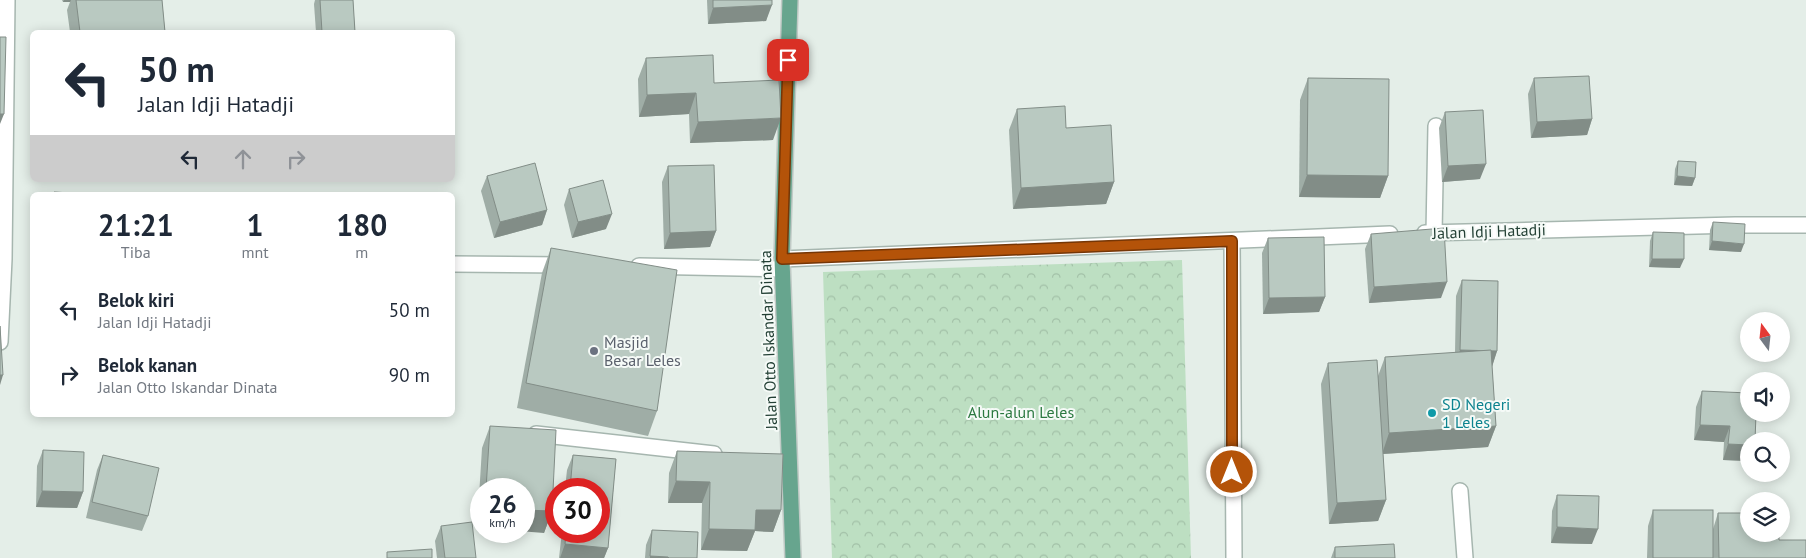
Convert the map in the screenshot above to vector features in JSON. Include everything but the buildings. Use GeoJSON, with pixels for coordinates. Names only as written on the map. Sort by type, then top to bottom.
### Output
{"type":"FeatureCollection","features":[{"type":"Feature","properties":{"kind":"main road","name":"Jalan Otto Iskandar Dinata"},"geometry":{"type":"LineString","coordinates":[[790,0],[782,264],[793,558]]}},
{"type":"Feature","properties":{"kind":"street"},"geometry":{"type":"LineString","coordinates":[[0,342],[6,0]]}},
{"type":"Feature","properties":{"kind":"street"},"geometry":{"type":"LineString","coordinates":[[1434,232],[1436,126]]}},
{"type":"Feature","properties":{"kind":"street","name":"Jalan Idji Hatadji"},"geometry":{"type":"LineString","coordinates":[[625,266],[782,264],[1434,232],[1806,225]]}},
{"type":"Feature","properties":{"kind":"street"},"geometry":{"type":"LineString","coordinates":[[1232,241],[1234,558]]}},
{"type":"Feature","properties":{"kind":"street"},"geometry":{"type":"LineString","coordinates":[[455,264],[576,265]]}},
{"type":"Feature","properties":{"kind":"street"},"geometry":{"type":"LineString","coordinates":[[526,432],[659,449],[704,452],[732,458]]}},
{"type":"Feature","properties":{"kind":"street"},"geometry":{"type":"LineString","coordinates":[[771,464],[790,467]]}},
{"type":"Feature","properties":{"kind":"street"},"geometry":{"type":"LineString","coordinates":[[1460,491],[1465,558]]}},
{"type":"Feature","properties":{"kind":"green space","name":"Alun-alun Leles"},"geometry":{"type":"Polygon","coordinates":[[[1182,260],[1191,558],[832,558],[823,272],[1182,260]]]}},
{"type":"Feature","properties":{"kind":"place","name":"Masjid Besar Leles"},"geometry":{"type":"Point","coordinates":[594,351]}},
{"type":"Feature","properties":{"kind":"place","name":"SD Negeri 1 Leles"},"geometry":{"type":"Point","coordinates":[1432,413]}},
{"type":"Feature","properties":{"kind":"route"},"geometry":{"type":"LineString","coordinates":[[788,60],[782,259],[1232,241],[1232,472]]}}]}
